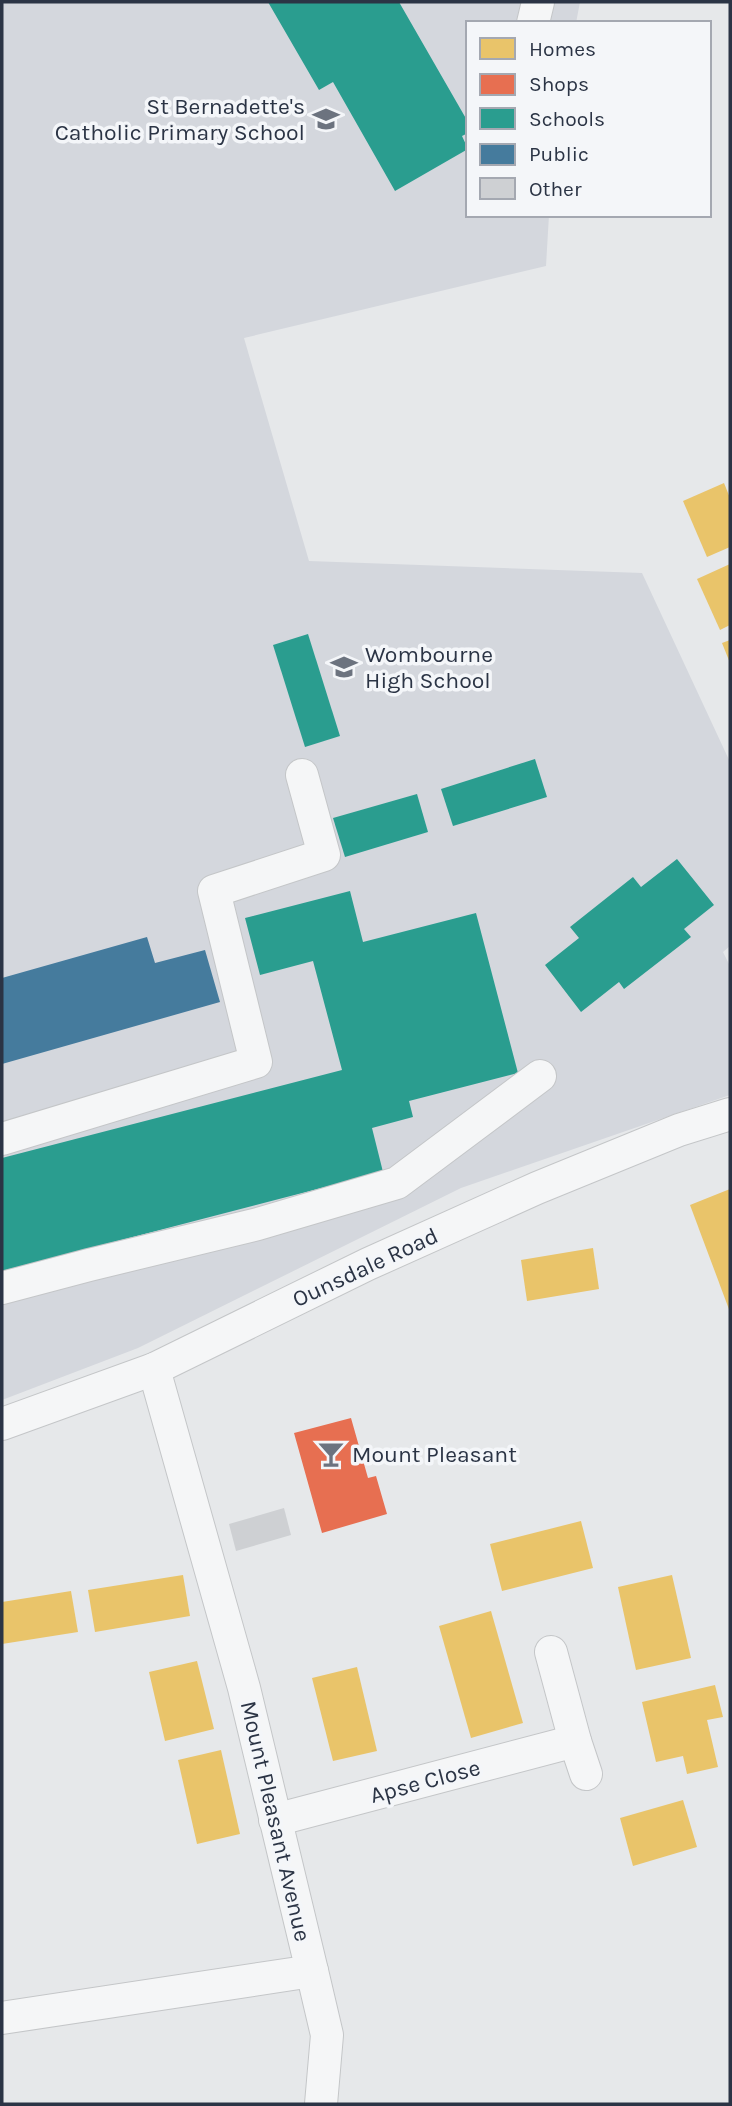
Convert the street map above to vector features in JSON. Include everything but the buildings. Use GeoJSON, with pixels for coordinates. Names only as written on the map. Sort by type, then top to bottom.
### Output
{"type":"FeatureCollection","features":[{"type":"Feature","properties":{"kind":"street"},"geometry":{"type":"LineString","coordinates":[[533,21],[538,2]]}},
{"type":"Feature","properties":{"kind":"street"},"geometry":{"type":"LineString","coordinates":[[2,1139],[256,1062],[214,891],[324,855],[302,775]]}},
{"type":"Feature","properties":{"kind":"street"},"geometry":{"type":"LineString","coordinates":[[2,1288],[258,1224],[397,1183],[540,1076]]}},
{"type":"Feature","properties":{"kind":"street","name":"Ounsdale Road"},"geometry":{"type":"LineString","coordinates":[[2,1424],[154,1369],[368,1264],[537,1188],[679,1130],[730,1114]]}},
{"type":"Feature","properties":{"kind":"street","name":"Mount Pleasant Avenue"},"geometry":{"type":"LineString","coordinates":[[2,2018],[312,1971],[244,1688],[154,1369]]}},
{"type":"Feature","properties":{"kind":"street"},"geometry":{"type":"LineString","coordinates":[[551,1652],[586,1774]]}},
{"type":"Feature","properties":{"kind":"street","name":"Apse Close"},"geometry":{"type":"LineString","coordinates":[[275,1820],[575,1741]]}},
{"type":"Feature","properties":{"kind":"street"},"geometry":{"type":"LineString","coordinates":[[312,1971],[327,2035],[321,2104]]}},
{"type":"Feature","properties":{"kind":"shaded area","name":"Wombourne High School"},"geometry":{"type":"Polygon","coordinates":[[[2,2],[580,2],[576,21],[466,21],[466,217],[549,217],[546,266],[244,338],[309,561],[642,573],[730,762],[730,946],[723,952],[730,966],[730,1095],[461,1188],[138,1348],[2,1400],[2,2]]]}},
{"type":"Feature","properties":{"kind":"place","name":"St Bernadette's Catholic Primary School"},"geometry":{"type":"Point","coordinates":[326,119]}},
{"type":"Feature","properties":{"kind":"place","name":"Wombourne High School"},"geometry":{"type":"Point","coordinates":[344,667]}},
{"type":"Feature","properties":{"kind":"place","name":"Mount Pleasant"},"geometry":{"type":"Point","coordinates":[331,1454]}}]}
